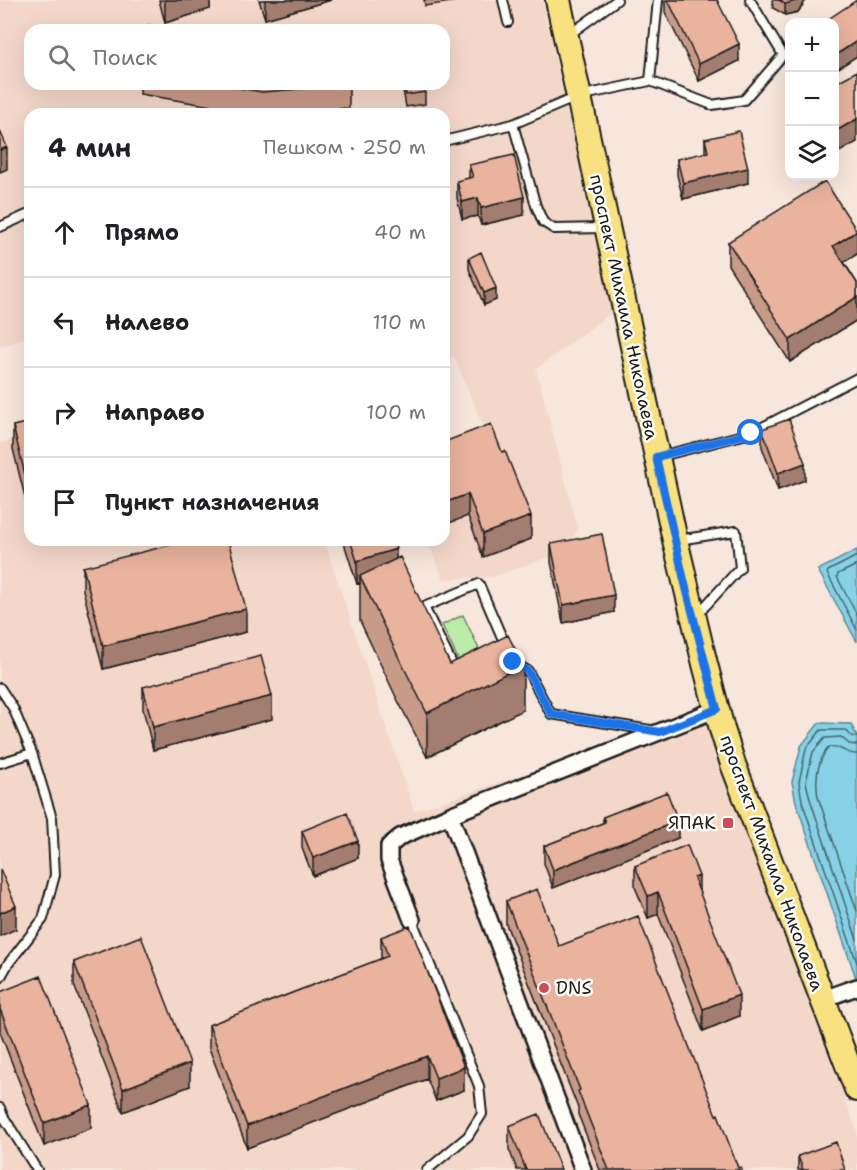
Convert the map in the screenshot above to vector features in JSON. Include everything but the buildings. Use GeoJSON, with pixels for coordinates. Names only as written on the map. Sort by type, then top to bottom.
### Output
{"type":"FeatureCollection","features":[{"type":"Feature","properties":{"kind":"main road","name":"проспект Михаила Николаева"},"geometry":{"type":"LineString","coordinates":[[558,0],[656,457],[717,709],[733,764],[857,1089]]}},
{"type":"Feature","properties":{"kind":"street"},"geometry":{"type":"LineString","coordinates":[[412,920],[389,861],[389,846],[400,837],[717,709]]}},
{"type":"Feature","properties":{"kind":"street"},"geometry":{"type":"LineString","coordinates":[[450,815],[583,1170]]}},
{"type":"Feature","properties":{"kind":"street"},"geometry":{"type":"LineString","coordinates":[[823,999],[857,987]]}},
{"type":"Feature","properties":{"kind":"lane"},"geometry":{"type":"LineString","coordinates":[[503,0],[508,22]]}},
{"type":"Feature","properties":{"kind":"lane"},"geometry":{"type":"LineString","coordinates":[[566,37],[617,0]]}},
{"type":"Feature","properties":{"kind":"lane"},"geometry":{"type":"LineString","coordinates":[[650,81],[658,0]]}},
{"type":"Feature","properties":{"kind":"lane"},"geometry":{"type":"LineString","coordinates":[[450,140],[513,124],[579,96],[650,81],[712,105],[744,100],[783,55],[750,0]]}},
{"type":"Feature","properties":{"kind":"lane"},"geometry":{"type":"LineString","coordinates":[[513,124],[536,206],[543,222],[554,229],[607,228]]}},
{"type":"Feature","properties":{"kind":"lane"},"geometry":{"type":"LineString","coordinates":[[0,227],[24,216]]}},
{"type":"Feature","properties":{"kind":"lane"},"geometry":{"type":"LineString","coordinates":[[656,457],[751,433],[857,378]]}},
{"type":"Feature","properties":{"kind":"lane"},"geometry":{"type":"LineString","coordinates":[[675,540],[736,531],[740,568],[694,619]]}},
{"type":"Feature","properties":{"kind":"lane"},"geometry":{"type":"LineString","coordinates":[[457,675],[424,607],[479,584],[513,662],[528,671],[551,714],[660,732]]}},
{"type":"Feature","properties":{"kind":"lane"},"geometry":{"type":"LineString","coordinates":[[502,667],[513,662]]}},
{"type":"Feature","properties":{"kind":"lane"},"geometry":{"type":"LineString","coordinates":[[0,688],[14,708],[32,753],[52,818],[55,875],[43,919],[0,978]]}},
{"type":"Feature","properties":{"kind":"lane"},"geometry":{"type":"LineString","coordinates":[[0,763],[32,753]]}},
{"type":"Feature","properties":{"kind":"lane"},"geometry":{"type":"LineString","coordinates":[[412,920],[479,1086],[482,1114],[468,1136],[427,1170]]}},
{"type":"Feature","properties":{"kind":"lane"},"geometry":{"type":"LineString","coordinates":[[0,1108],[37,1170]]}},
{"type":"Feature","properties":{"kind":"shaded area"},"geometry":{"type":"Polygon","coordinates":[[[0,0],[542,0],[612,312],[536,369],[578,529],[566,551],[492,577],[443,579],[429,546],[450,546],[450,451],[487,436],[454,356],[450,357],[450,108],[24,108],[24,338],[0,347],[0,0]]]}},
{"type":"Feature","properties":{"kind":"shaded area"},"geometry":{"type":"Polygon","coordinates":[[[24,438],[24,546],[326,546],[414,811],[703,714],[857,1132],[857,1170],[0,1170],[0,443],[24,438]]]}},
{"type":"Feature","properties":{"kind":"green space"},"geometry":{"type":"Polygon","coordinates":[[[463,615],[484,660],[463,670],[442,625],[463,615]]]}},
{"type":"Feature","properties":{"kind":"water"},"geometry":{"type":"Polygon","coordinates":[[[857,550],[857,642],[818,570],[857,550]]]}},
{"type":"Feature","properties":{"kind":"water"},"geometry":{"type":"Polygon","coordinates":[[[819,723],[851,724],[857,737],[857,981],[796,802],[792,782],[801,746],[819,723]]]}},
{"type":"Feature","properties":{"kind":"place","name":"ЯПАК"},"geometry":{"type":"Point","coordinates":[728,823]}},
{"type":"Feature","properties":{"kind":"place","name":"DNS"},"geometry":{"type":"Point","coordinates":[544,988]}},
{"type":"Feature","properties":{"kind":"route"},"geometry":{"type":"LineString","coordinates":[[513,662],[528,671],[551,714],[660,732],[717,709],[656,457],[751,433]]}}]}
